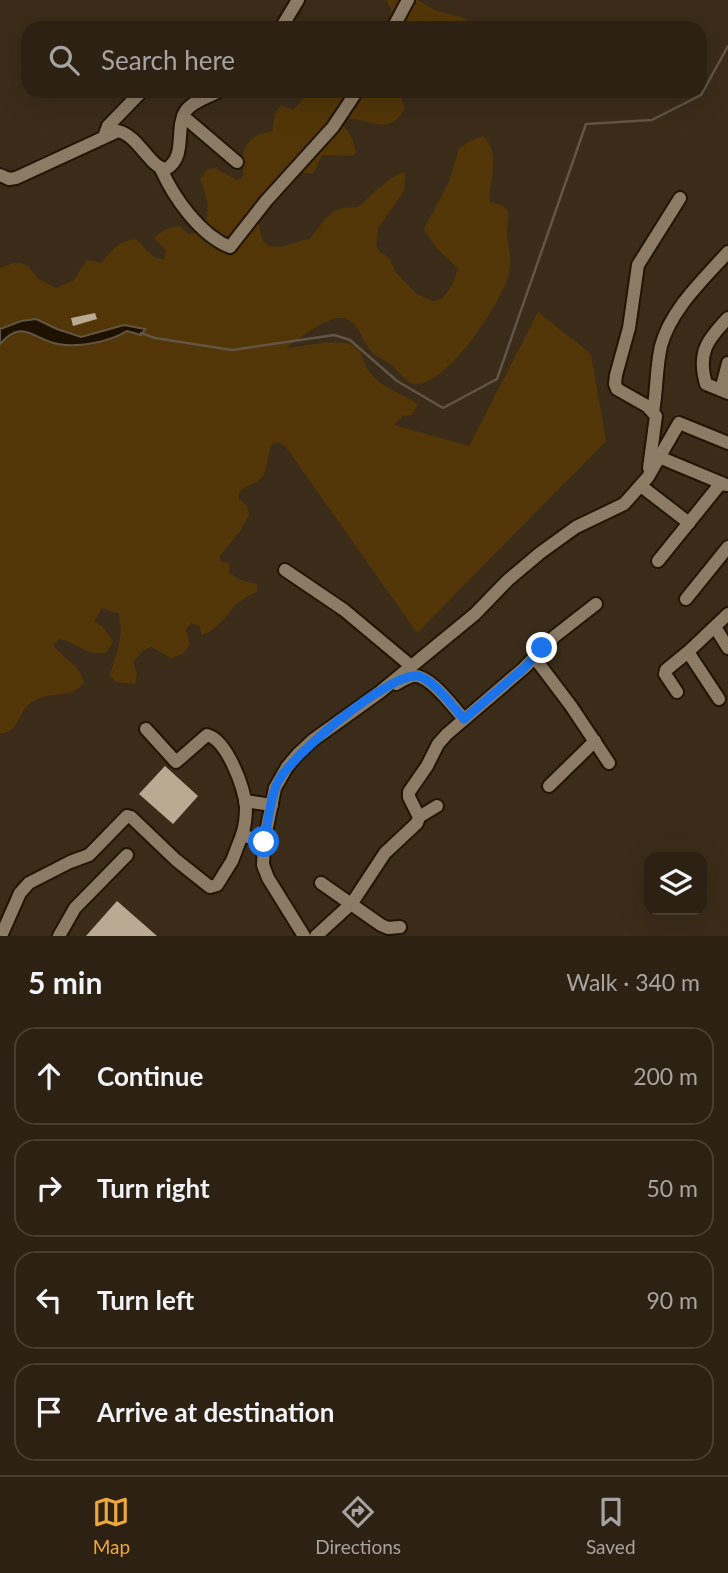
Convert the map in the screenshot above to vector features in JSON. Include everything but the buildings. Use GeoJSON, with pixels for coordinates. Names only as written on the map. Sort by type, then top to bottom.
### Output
{"type":"FeatureCollection","features":[{"type":"Feature","properties":{"kind":"street"},"geometry":{"type":"LineString","coordinates":[[285,21],[298,0]]}},
{"type":"Feature","properties":{"kind":"street"},"geometry":{"type":"LineString","coordinates":[[397,21],[408,0]]}},
{"type":"Feature","properties":{"kind":"street"},"geometry":{"type":"LineString","coordinates":[[104,136],[108,126],[135,98]]}},
{"type":"Feature","properties":{"kind":"street"},"geometry":{"type":"LineString","coordinates":[[161,169],[169,168],[175,159],[183,116],[190,106],[205,98]]}},
{"type":"Feature","properties":{"kind":"street"},"geometry":{"type":"LineString","coordinates":[[0,175],[9,179],[16,178],[104,136],[123,131],[161,169],[170,186],[199,224],[230,247],[265,201],[333,127],[352,98]]}},
{"type":"Feature","properties":{"kind":"street"},"geometry":{"type":"LineString","coordinates":[[183,116],[237,162]]}},
{"type":"Feature","properties":{"kind":"street"},"geometry":{"type":"LineString","coordinates":[[653,412],[617,389],[616,376],[632,312],[638,264],[680,198]]}},
{"type":"Feature","properties":{"kind":"street"},"geometry":{"type":"LineString","coordinates":[[644,482],[657,421],[653,412],[660,350],[669,326],[686,301],[728,252]]}},
{"type":"Feature","properties":{"kind":"street"},"geometry":{"type":"LineString","coordinates":[[728,318],[705,350],[701,366],[706,384],[725,392],[728,363]]}},
{"type":"Feature","properties":{"kind":"street"},"geometry":{"type":"LineString","coordinates":[[304,936],[263,865],[264,842],[278,781],[298,754],[313,740],[380,692],[475,614],[508,580],[540,553],[576,527],[624,504],[644,482],[678,423],[728,443]]}},
{"type":"Feature","properties":{"kind":"street"},"geometry":{"type":"LineString","coordinates":[[658,561],[725,485],[659,457]]}},
{"type":"Feature","properties":{"kind":"street"},"geometry":{"type":"LineString","coordinates":[[644,482],[689,523]]}},
{"type":"Feature","properties":{"kind":"street"},"geometry":{"type":"LineString","coordinates":[[686,599],[728,547]]}},
{"type":"Feature","properties":{"kind":"street"},"geometry":{"type":"LineString","coordinates":[[285,570],[344,610],[411,666]]}},
{"type":"Feature","properties":{"kind":"street"},"geometry":{"type":"LineString","coordinates":[[419,817],[409,797],[410,790],[442,739],[565,628],[596,604]]}},
{"type":"Feature","properties":{"kind":"street"},"geometry":{"type":"LineString","coordinates":[[677,692],[665,672],[728,614]]}},
{"type":"Feature","properties":{"kind":"street"},"geometry":{"type":"LineString","coordinates":[[715,627],[728,648]]}},
{"type":"Feature","properties":{"kind":"street"},"geometry":{"type":"LineString","coordinates":[[688,652],[719,699]]}},
{"type":"Feature","properties":{"kind":"street"},"geometry":{"type":"LineString","coordinates":[[534,657],[608,763]]}},
{"type":"Feature","properties":{"kind":"street"},"geometry":{"type":"LineString","coordinates":[[380,692],[412,676],[420,676],[464,719]]}},
{"type":"Feature","properties":{"kind":"street"},"geometry":{"type":"LineString","coordinates":[[1,936],[20,893],[29,883],[69,862],[89,855],[127,816],[210,887],[217,885],[232,861],[245,823],[245,801],[230,760],[216,738],[207,735],[176,762],[146,729]]}},
{"type":"Feature","properties":{"kind":"street"},"geometry":{"type":"LineString","coordinates":[[549,786],[595,741]]}},
{"type":"Feature","properties":{"kind":"street"},"geometry":{"type":"LineString","coordinates":[[245,801],[272,805]]}},
{"type":"Feature","properties":{"kind":"street"},"geometry":{"type":"LineString","coordinates":[[316,936],[350,905],[383,855],[416,825],[419,817],[438,806]]}},
{"type":"Feature","properties":{"kind":"street"},"geometry":{"type":"LineString","coordinates":[[242,835],[264,842]]}},
{"type":"Feature","properties":{"kind":"street"},"geometry":{"type":"LineString","coordinates":[[58,936],[75,908],[127,855]]}},
{"type":"Feature","properties":{"kind":"street"},"geometry":{"type":"LineString","coordinates":[[321,883],[384,927],[400,927]]}},
{"type":"Feature","properties":{"kind":"shaded area"},"geometry":{"type":"Polygon","coordinates":[[[386,0],[417,0],[437,11],[468,21],[390,21],[391,9],[386,0]]]}},
{"type":"Feature","properties":{"kind":"shaded area"},"geometry":{"type":"Polygon","coordinates":[[[304,98],[401,98],[405,108],[392,123],[385,125],[345,119],[342,124],[351,136],[356,152],[353,156],[322,155],[313,174],[299,172],[255,216],[266,244],[277,247],[310,239],[331,214],[342,208],[361,205],[386,182],[403,172],[404,191],[378,228],[376,246],[389,258],[397,274],[417,294],[433,301],[442,299],[452,285],[458,268],[436,248],[424,229],[449,182],[459,149],[482,136],[492,149],[493,158],[489,201],[508,211],[510,269],[498,299],[473,338],[442,372],[427,381],[414,384],[408,382],[392,365],[372,352],[356,327],[342,318],[321,324],[286,348],[333,342],[353,346],[376,379],[418,404],[412,415],[403,416],[394,425],[469,446],[538,312],[591,354],[606,441],[417,633],[286,447],[279,442],[272,444],[262,477],[239,494],[239,499],[247,506],[249,515],[220,556],[221,562],[229,563],[229,572],[232,575],[257,584],[257,592],[236,605],[207,633],[201,635],[200,626],[191,623],[186,630],[190,644],[184,653],[171,658],[151,647],[144,650],[133,662],[137,674],[135,684],[116,682],[110,676],[119,646],[119,614],[102,608],[94,622],[102,626],[113,641],[107,652],[89,652],[60,639],[54,644],[79,671],[84,682],[74,691],[34,701],[24,710],[12,729],[0,734],[0,268],[22,263],[40,280],[56,288],[73,281],[87,260],[101,263],[116,247],[130,240],[136,239],[151,255],[164,259],[166,250],[154,238],[166,229],[180,226],[189,235],[203,225],[208,211],[200,179],[208,169],[215,168],[237,180],[241,179],[244,174],[242,158],[247,145],[257,136],[272,132],[275,114],[281,105],[293,110],[304,98]]]}},
{"type":"Feature","properties":{"kind":"shaded area"},"geometry":{"type":"Polygon","coordinates":[[[36,319],[81,337],[124,325],[145,329],[141,335],[127,331],[84,345],[58,344],[22,331],[8,336],[0,344],[0,329],[36,319]]]}},
{"type":"Feature","properties":{"kind":"waterway"},"geometry":{"type":"LineString","coordinates":[[707,84],[728,46]]}},
{"type":"Feature","properties":{"kind":"waterway"},"geometry":{"type":"LineString","coordinates":[[141,333],[155,338],[232,350],[334,335],[350,340],[397,381],[443,408],[497,379],[586,124],[652,120],[695,98]]}},
{"type":"Feature","properties":{"kind":"route"},"geometry":{"type":"LineString","coordinates":[[264,842],[275,788],[287,767],[313,740],[347,715],[380,692],[412,676],[420,676],[444,696],[464,719],[524,668],[542,648]]}}]}
